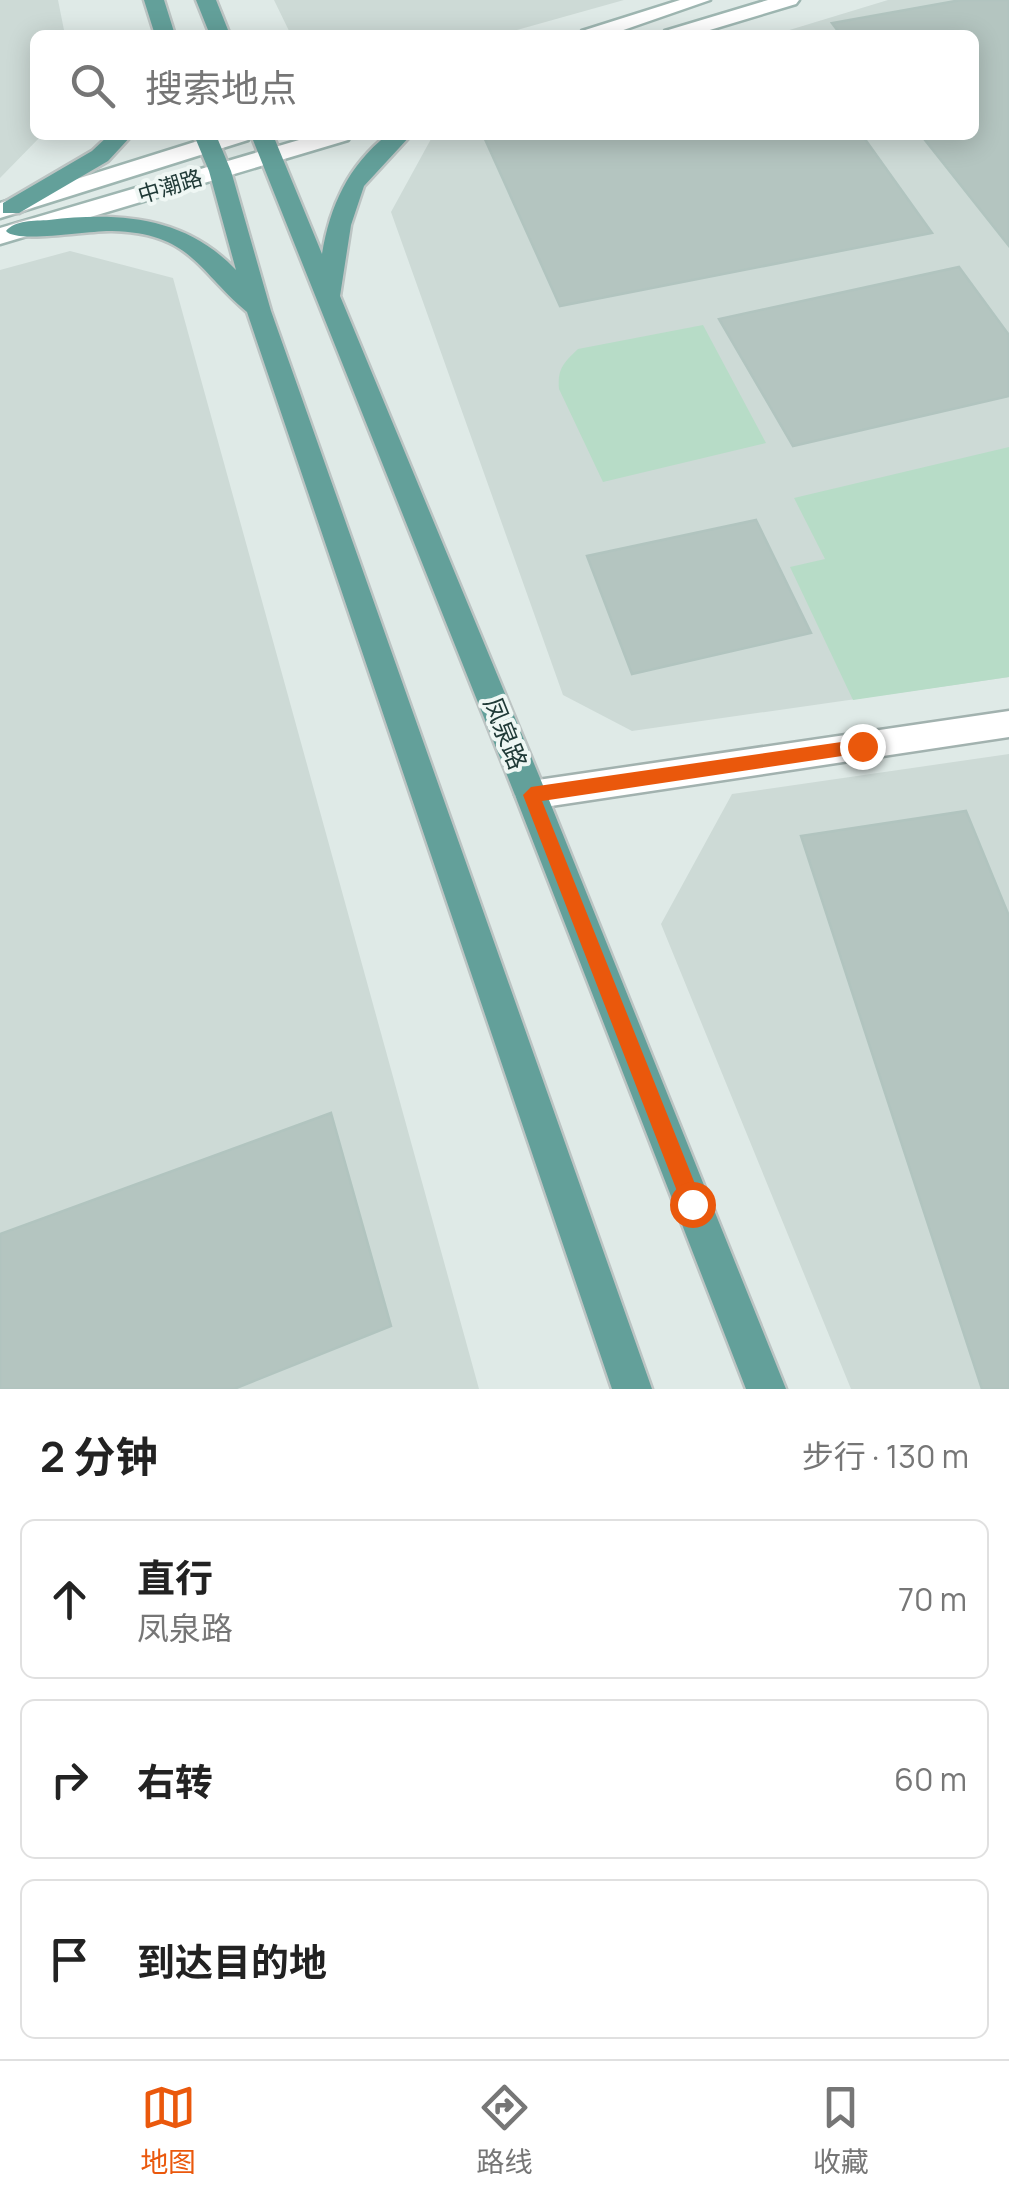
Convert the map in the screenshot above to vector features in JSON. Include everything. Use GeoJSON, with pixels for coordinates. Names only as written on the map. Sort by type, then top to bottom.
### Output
{"type":"FeatureCollection","features":[{"type":"Feature","properties":{"kind":"main road"},"geometry":{"type":"LineString","coordinates":[[154,0],[162,30]]}},
{"type":"Feature","properties":{"kind":"main road"},"geometry":{"type":"LineString","coordinates":[[206,0],[220,30]]}},
{"type":"Feature","properties":{"kind":"main road"},"geometry":{"type":"LineString","coordinates":[[605,30],[700,0]]}},
{"type":"Feature","properties":{"kind":"main road"},"geometry":{"type":"LineString","coordinates":[[689,30],[789,0]]}},
{"type":"Feature","properties":{"kind":"main road"},"geometry":{"type":"LineString","coordinates":[[7,222],[100,156],[116,140]]}},
{"type":"Feature","properties":{"kind":"main road","name":"中潮路"},"geometry":{"type":"LineString","coordinates":[[7,222],[211,150],[303,140]]}},
{"type":"Feature","properties":{"kind":"main road"},"geometry":{"type":"LineString","coordinates":[[328,302],[340,211],[370,159],[394,140]]}},
{"type":"Feature","properties":{"kind":"main road","name":"凤泉路"},"geometry":{"type":"LineString","coordinates":[[266,145],[531,795],[766,1389]]}},
{"type":"Feature","properties":{"kind":"main road"},"geometry":{"type":"LineString","coordinates":[[211,150],[259,311],[632,1389]]}},
{"type":"Feature","properties":{"kind":"main road"},"geometry":{"type":"LineString","coordinates":[[7,222],[136,224],[170,234],[206,254],[259,311]]}},
{"type":"Feature","properties":{"kind":"main road"},"geometry":{"type":"LineString","coordinates":[[531,795],[1009,724]]}},
{"type":"Feature","properties":{"kind":"shaded area"},"geometry":{"type":"Polygon","coordinates":[[[0,0],[58,0],[64,30],[30,30],[30,140],[37,140],[0,178],[0,0]]]}},
{"type":"Feature","properties":{"kind":"shaded area"},"geometry":{"type":"Polygon","coordinates":[[[274,0],[624,0],[517,30],[289,30],[274,0]]]}},
{"type":"Feature","properties":{"kind":"shaded area"},"geometry":{"type":"Polygon","coordinates":[[[888,0],[1009,0],[1009,677],[632,731],[563,695],[391,212],[430,140],[979,140],[979,30],[789,30],[888,0]]]}},
{"type":"Feature","properties":{"kind":"shaded area"},"geometry":{"type":"Polygon","coordinates":[[[70,251],[173,278],[479,1389],[0,1389],[0,270],[70,251]]]}},
{"type":"Feature","properties":{"kind":"shaded area"},"geometry":{"type":"Polygon","coordinates":[[[1009,754],[1009,1389],[851,1389],[661,924],[732,794],[1009,754]]]}},
{"type":"Feature","properties":{"kind":"green space"},"geometry":{"type":"Polygon","coordinates":[[[703,325],[766,443],[603,482],[559,389],[563,366],[578,349],[703,325]]]}},
{"type":"Feature","properties":{"kind":"green space"},"geometry":{"type":"Polygon","coordinates":[[[1009,447],[1009,677],[853,700],[790,567],[825,559],[794,498],[1009,447]]]}},
{"type":"Feature","properties":{"kind":"building"},"geometry":{"type":"Polygon","coordinates":[[[961,0],[1009,0],[1009,246],[925,140],[979,140],[979,30],[837,30],[832,23],[961,0]]]}},
{"type":"Feature","properties":{"kind":"building"},"geometry":{"type":"Polygon","coordinates":[[[485,140],[866,140],[932,233],[560,306],[485,140]]]}},
{"type":"Feature","properties":{"kind":"building"},"geometry":{"type":"Polygon","coordinates":[[[959,267],[1009,335],[1009,396],[793,446],[719,319],[959,267]]]}},
{"type":"Feature","properties":{"kind":"building"},"geometry":{"type":"Polygon","coordinates":[[[756,520],[811,633],[632,674],[587,556],[756,520]]]}},
{"type":"Feature","properties":{"kind":"building"},"geometry":{"type":"Polygon","coordinates":[[[966,811],[1009,916],[1009,1389],[982,1389],[801,836],[966,811]]]}},
{"type":"Feature","properties":{"kind":"building"},"geometry":{"type":"Polygon","coordinates":[[[331,1113],[391,1326],[234,1389],[0,1389],[0,1234],[331,1113]]]}},
{"type":"Feature","properties":{"kind":"route"},"geometry":{"type":"LineString","coordinates":[[692,1204],[531,795],[862,746]]}}]}
